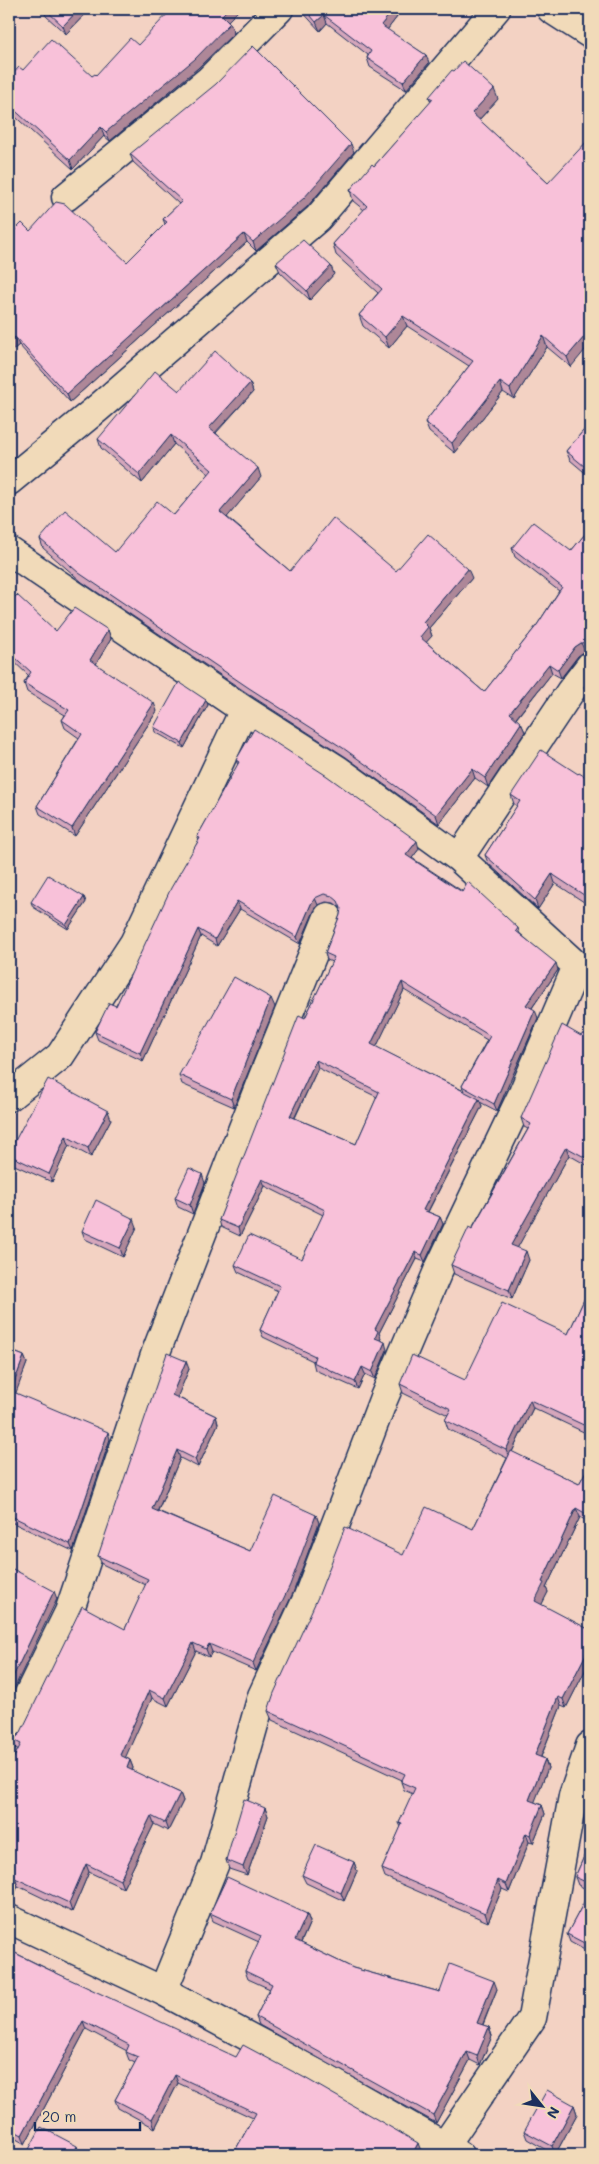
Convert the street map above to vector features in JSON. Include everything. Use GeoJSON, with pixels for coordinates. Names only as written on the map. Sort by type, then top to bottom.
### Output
{"type":"FeatureCollection","features":[{"type":"Feature","properties":{"kind":"street"},"geometry":{"type":"LineString","coordinates":[[66,197],[209,80],[279,9]]}},
{"type":"Feature","properties":{"kind":"street"},"geometry":{"type":"LineString","coordinates":[[9,481],[98,408],[318,218],[496,9]]}},
{"type":"Feature","properties":{"kind":"street"},"geometry":{"type":"LineString","coordinates":[[551,9],[590,34]]}},
{"type":"Feature","properties":{"kind":"street"},"geometry":{"type":"LineString","coordinates":[[9,551],[244,710],[338,770],[458,858],[584,972],[523,1093],[438,1271],[383,1400],[307,1599],[262,1696],[216,1863],[163,1991]]}},
{"type":"Feature","properties":{"kind":"street"},"geometry":{"type":"LineString","coordinates":[[458,858],[570,692],[590,666]]}},
{"type":"Feature","properties":{"kind":"street"},"geometry":{"type":"LineString","coordinates":[[9,1097],[60,1056],[134,943],[244,710]]}},
{"type":"Feature","properties":{"kind":"street"},"geometry":{"type":"LineString","coordinates":[[9,1735],[69,1612],[156,1352],[262,1079],[328,917]]}},
{"type":"Feature","properties":{"kind":"street"},"geometry":{"type":"LineString","coordinates":[[9,1919],[163,1991],[316,2073],[452,2151],[532,2018],[573,1796],[590,1746]]}},
{"type":"Feature","properties":{"kind":"building"},"geometry":{"type":"Polygon","coordinates":[[[45,9],[79,9],[63,26],[45,9]]]}},
{"type":"Feature","properties":{"kind":"building"},"geometry":{"type":"Polygon","coordinates":[[[172,9],[228,9],[222,15],[230,23],[195,59],[106,132],[101,127],[70,160],[9,105],[9,78],[19,67],[23,70],[51,39],[92,76],[96,75],[130,38],[138,45],[172,9]]]}},
{"type":"Feature","properties":{"kind":"building"},"geometry":{"type":"Polygon","coordinates":[[[305,9],[394,9],[381,25],[426,55],[403,82],[367,58],[371,51],[324,15],[316,22],[305,9]]]}},
{"type":"Feature","properties":{"kind":"building"},"geometry":{"type":"Polygon","coordinates":[[[253,46],[351,144],[304,198],[253,242],[244,234],[67,394],[15,337],[9,342],[9,236],[22,223],[30,231],[56,202],[65,204],[127,262],[167,222],[163,219],[182,201],[130,154],[216,84],[253,46]]]}},
{"type":"Feature","properties":{"kind":"building"},"geometry":{"type":"Polygon","coordinates":[[[463,61],[494,89],[472,113],[548,183],[590,138],[590,330],[567,357],[543,336],[510,389],[500,382],[452,443],[425,422],[473,361],[403,316],[385,337],[359,315],[382,289],[333,244],[367,206],[350,190],[372,164],[374,166],[433,99],[429,97],[452,70],[454,71],[463,61]]]}},
{"type":"Feature","properties":{"kind":"building"},"geometry":{"type":"Polygon","coordinates":[[[303,240],[331,266],[307,291],[276,263],[303,240]]]}},
{"type":"Feature","properties":{"kind":"building"},"geometry":{"type":"Polygon","coordinates":[[[215,351],[250,383],[209,428],[258,468],[220,512],[290,571],[333,518],[396,571],[428,534],[468,569],[423,622],[428,627],[420,637],[484,692],[537,625],[562,587],[512,548],[533,522],[571,551],[590,528],[590,642],[581,643],[575,647],[558,670],[549,664],[510,713],[521,723],[485,778],[472,769],[436,815],[343,748],[249,688],[79,573],[40,539],[65,510],[115,552],[157,501],[174,515],[212,470],[171,435],[139,474],[98,439],[155,371],[179,391],[215,351]]]}},
{"type":"Feature","properties":{"kind":"building"},"geometry":{"type":"Polygon","coordinates":[[[590,423],[590,471],[566,451],[590,423]]]}},
{"type":"Feature","properties":{"kind":"building"},"geometry":{"type":"Polygon","coordinates":[[[17,595],[56,631],[74,608],[108,630],[90,660],[154,703],[72,828],[37,806],[82,734],[62,720],[69,710],[24,683],[31,672],[9,652],[9,603],[17,595]]]}},
{"type":"Feature","properties":{"kind":"building"},"geometry":{"type":"Polygon","coordinates":[[[590,678],[590,691],[584,687],[590,678]]]}},
{"type":"Feature","properties":{"kind":"building"},"geometry":{"type":"Polygon","coordinates":[[[179,682],[206,700],[182,743],[154,727],[179,682]]]}},
{"type":"Feature","properties":{"kind":"building"},"geometry":{"type":"Polygon","coordinates":[[[254,729],[327,776],[417,841],[406,855],[462,892],[468,882],[518,928],[516,931],[556,963],[526,1005],[535,1010],[494,1104],[462,1086],[490,1036],[402,982],[371,1044],[479,1099],[423,1210],[440,1217],[422,1255],[415,1252],[375,1329],[378,1331],[375,1338],[385,1342],[372,1372],[362,1367],[355,1382],[313,1362],[315,1356],[260,1330],[280,1286],[235,1265],[249,1235],[302,1259],[325,1210],[262,1179],[238,1228],[219,1220],[299,1015],[305,1018],[334,957],[325,953],[340,915],[341,908],[338,901],[332,896],[324,894],[315,898],[297,937],[237,901],[215,939],[198,929],[140,1053],[95,1032],[109,1003],[116,1006],[171,888],[200,838],[197,837],[239,762],[236,760],[254,729]],[[316,1060],[290,1116],[356,1144],[379,1092],[316,1060]]]}},
{"type":"Feature","properties":{"kind":"building"},"geometry":{"type":"Polygon","coordinates":[[[541,750],[578,774],[584,776],[590,767],[590,899],[552,874],[535,900],[485,855],[520,801],[511,795],[541,750]]]}},
{"type":"Feature","properties":{"kind":"building"},"geometry":{"type":"Polygon","coordinates":[[[48,875],[84,897],[66,925],[31,902],[48,875]]]}},
{"type":"Feature","properties":{"kind":"building"},"geometry":{"type":"Polygon","coordinates":[[[234,977],[271,998],[231,1099],[179,1075],[234,977]]]}},
{"type":"Feature","properties":{"kind":"building"},"geometry":{"type":"Polygon","coordinates":[[[562,1025],[581,1036],[583,1033],[590,1037],[590,1160],[566,1147],[511,1245],[526,1251],[509,1290],[451,1265],[469,1227],[472,1229],[531,1124],[521,1118],[562,1025]]]}},
{"type":"Feature","properties":{"kind":"building"},"geometry":{"type":"Polygon","coordinates":[[[48,1079],[108,1111],[88,1148],[66,1136],[49,1174],[9,1155],[48,1079]]]}},
{"type":"Feature","properties":{"kind":"building"},"geometry":{"type":"Polygon","coordinates":[[[189,1168],[202,1174],[190,1205],[175,1198],[189,1168]]]}},
{"type":"Feature","properties":{"kind":"building"},"geometry":{"type":"Polygon","coordinates":[[[96,1200],[134,1219],[120,1248],[82,1231],[96,1200]]]}},
{"type":"Feature","properties":{"kind":"building"},"geometry":{"type":"Polygon","coordinates":[[[590,1287],[590,1428],[530,1400],[506,1450],[445,1420],[451,1409],[400,1384],[412,1355],[465,1380],[502,1303],[568,1334],[590,1287]]]}},
{"type":"Feature","properties":{"kind":"building"},"geometry":{"type":"Polygon","coordinates":[[[9,1350],[24,1356],[11,1391],[108,1432],[70,1544],[9,1515],[9,1350]]]}},
{"type":"Feature","properties":{"kind":"building"},"geometry":{"type":"Polygon","coordinates":[[[167,1353],[186,1361],[172,1395],[216,1416],[195,1459],[177,1450],[152,1509],[250,1551],[275,1496],[316,1515],[290,1585],[253,1663],[209,1644],[206,1649],[193,1643],[165,1698],[149,1690],[120,1755],[130,1760],[127,1768],[180,1793],[165,1823],[151,1816],[120,1880],[86,1864],[69,1903],[15,1878],[9,1890],[9,1767],[21,1744],[13,1740],[20,1734],[82,1606],[125,1629],[148,1579],[98,1556],[167,1353]]]}},
{"type":"Feature","properties":{"kind":"building"},"geometry":{"type":"Polygon","coordinates":[[[511,1451],[579,1484],[590,1464],[590,1516],[576,1508],[535,1601],[590,1630],[590,1646],[563,1699],[558,1697],[535,1755],[545,1759],[529,1800],[542,1805],[530,1835],[526,1833],[506,1884],[498,1880],[485,1913],[382,1869],[402,1824],[399,1823],[415,1788],[401,1782],[405,1774],[268,1711],[274,1693],[318,1597],[345,1527],[403,1555],[426,1507],[473,1529],[511,1451]]]}},
{"type":"Feature","properties":{"kind":"building"},"geometry":{"type":"Polygon","coordinates":[[[9,1567],[54,1591],[9,1685],[9,1567]]]}},
{"type":"Feature","properties":{"kind":"building"},"geometry":{"type":"Polygon","coordinates":[[[244,1799],[265,1808],[243,1867],[226,1860],[244,1799]]]}},
{"type":"Feature","properties":{"kind":"building"},"geometry":{"type":"Polygon","coordinates":[[[590,1843],[590,1884],[575,1877],[590,1843]]]}},
{"type":"Feature","properties":{"kind":"building"},"geometry":{"type":"Polygon","coordinates":[[[316,1845],[354,1862],[341,1893],[302,1875],[316,1845]]]}},
{"type":"Feature","properties":{"kind":"building"},"geometry":{"type":"Polygon","coordinates":[[[227,1877],[307,1914],[295,1940],[353,1968],[440,1992],[450,1964],[494,1981],[477,2023],[489,2027],[477,2056],[467,2052],[433,2115],[256,2017],[272,1984],[245,1971],[261,1936],[210,1913],[227,1877]]]}},
{"type":"Feature","properties":{"kind":"building"},"geometry":{"type":"Polygon","coordinates":[[[590,1891],[590,1946],[567,1934],[590,1891]]]}},
{"type":"Feature","properties":{"kind":"building"},"geometry":{"type":"Polygon","coordinates":[[[9,1950],[236,2057],[243,2045],[305,2078],[418,2143],[412,2155],[248,2155],[236,2149],[256,2113],[175,2075],[152,2119],[115,2100],[138,2057],[126,2052],[129,2045],[83,2021],[22,2135],[9,2128],[9,1950]]]}},
{"type":"Feature","properties":{"kind":"building"},"geometry":{"type":"Polygon","coordinates":[[[547,2090],[574,2105],[552,2146],[524,2131],[547,2090]]]}},
{"type":"Feature","properties":{"kind":"building"},"geometry":{"type":"Polygon","coordinates":[[[41,2127],[77,2146],[73,2155],[26,2155],[41,2127]]]}},
{"type":"Feature","properties":{"kind":"building"},"geometry":{"type":"Polygon","coordinates":[[[537,2148],[551,2155],[534,2155],[537,2148]]]}}]}
